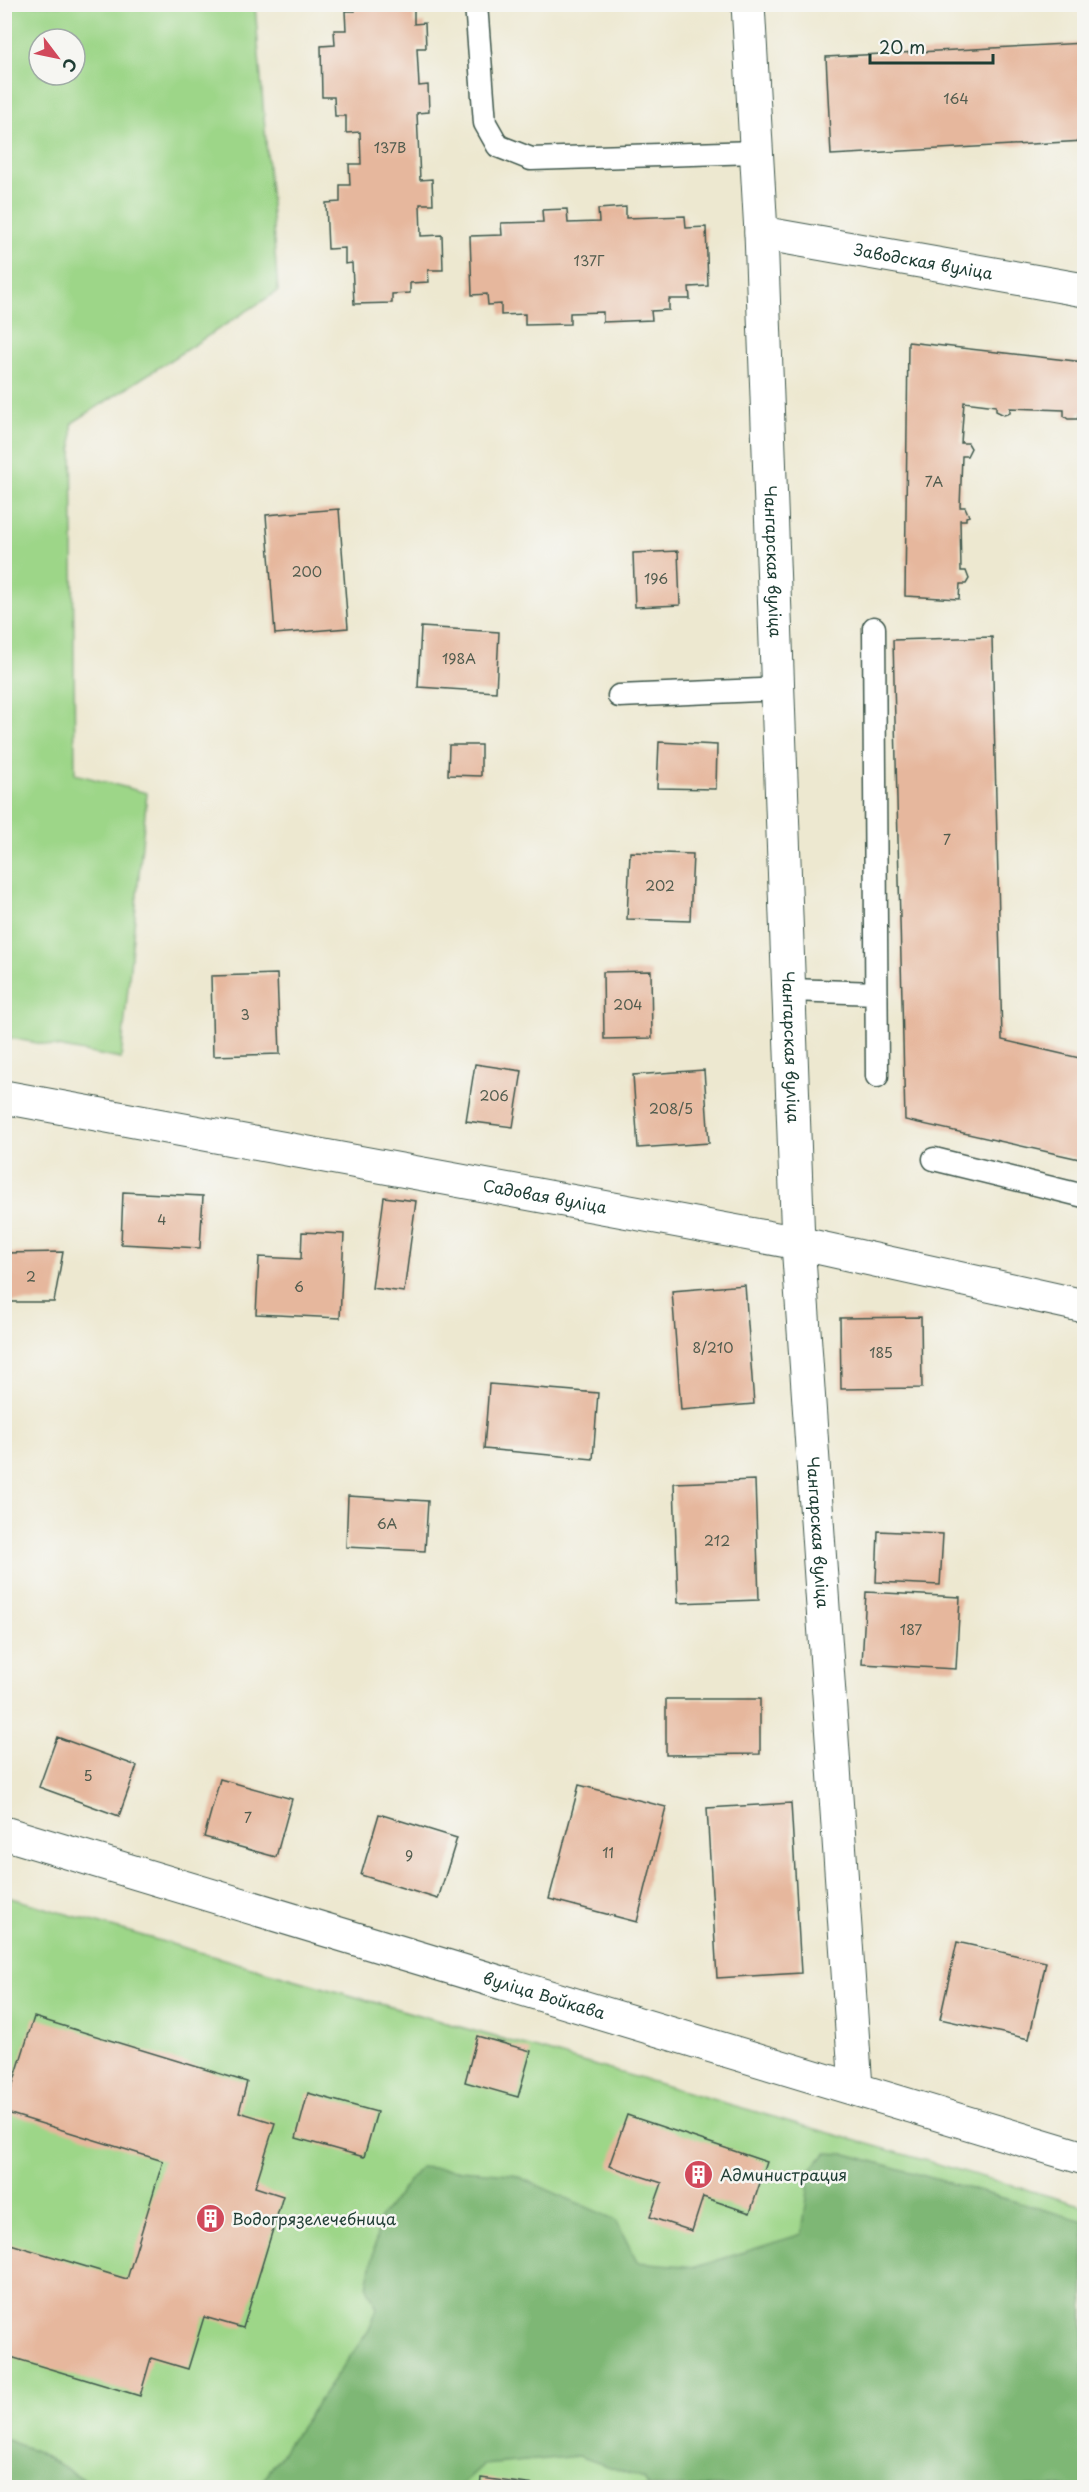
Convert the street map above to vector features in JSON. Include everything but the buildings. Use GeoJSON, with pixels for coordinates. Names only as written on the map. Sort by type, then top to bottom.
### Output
{"type":"FeatureCollection","features":[{"type":"Feature","properties":{"kind":"street","name":"Чангарская вуліца"},"geometry":{"type":"LineString","coordinates":[[748,4],[762,233],[798,1243],[856,2088]]}},
{"type":"Feature","properties":{"kind":"street","name":"Заводская вуліца"},"geometry":{"type":"LineString","coordinates":[[762,233],[1084,290]]}},
{"type":"Feature","properties":{"kind":"street","name":"Садовая вуліца"},"geometry":{"type":"LineString","coordinates":[[4,1097],[798,1243],[1084,1306]]}},
{"type":"Feature","properties":{"kind":"street","name":"вуліца Войкава"},"geometry":{"type":"LineString","coordinates":[[4,1833],[1084,2158]]}},
{"type":"Feature","properties":{"kind":"lane"},"geometry":{"type":"LineString","coordinates":[[476,4],[485,123],[498,146],[531,159],[756,152]]}},
{"type":"Feature","properties":{"kind":"lane"},"geometry":{"type":"LineString","coordinates":[[874,628],[877,1076]]}},
{"type":"Feature","properties":{"kind":"lane"},"geometry":{"type":"LineString","coordinates":[[619,696],[780,689]]}},
{"type":"Feature","properties":{"kind":"lane"},"geometry":{"type":"LineString","coordinates":[[790,990],[876,993]]}},
{"type":"Feature","properties":{"kind":"lane"},"geometry":{"type":"LineString","coordinates":[[934,1159],[1084,1196]]}},
{"type":"Feature","properties":{"kind":"green space"},"geometry":{"type":"Polygon","coordinates":[[[4,5],[255,5],[278,291],[72,423],[75,774],[147,793],[121,1059],[5,1037],[4,5]]]}},
{"type":"Feature","properties":{"kind":"green space"},"geometry":{"type":"Polygon","coordinates":[[[4,1896],[1084,2206],[1084,2487],[5,2487],[4,1896]]]}},
{"type":"Feature","properties":{"kind":"green space"},"geometry":{"type":"Polygon","coordinates":[[[826,2153],[847,2154],[1084,2221],[1084,2487],[649,2487],[644,2479],[579,2456],[483,2465],[459,2487],[258,2487],[369,2330],[377,2308],[367,2287],[380,2218],[420,2167],[512,2174],[616,2220],[637,2262],[696,2267],[802,2234],[811,2169],[826,2153]]]}},
{"type":"Feature","properties":{"kind":"green space"},"geometry":{"type":"Polygon","coordinates":[[[4,2439],[36,2451],[97,2487],[5,2487],[4,2439]]]}},
{"type":"Feature","properties":{"kind":"place","name":"Администрация"},"geometry":{"type":"Point","coordinates":[699,2175]}},
{"type":"Feature","properties":{"kind":"place","name":"Водогрязелечебница"},"geometry":{"type":"Point","coordinates":[211,2219]}}]}
